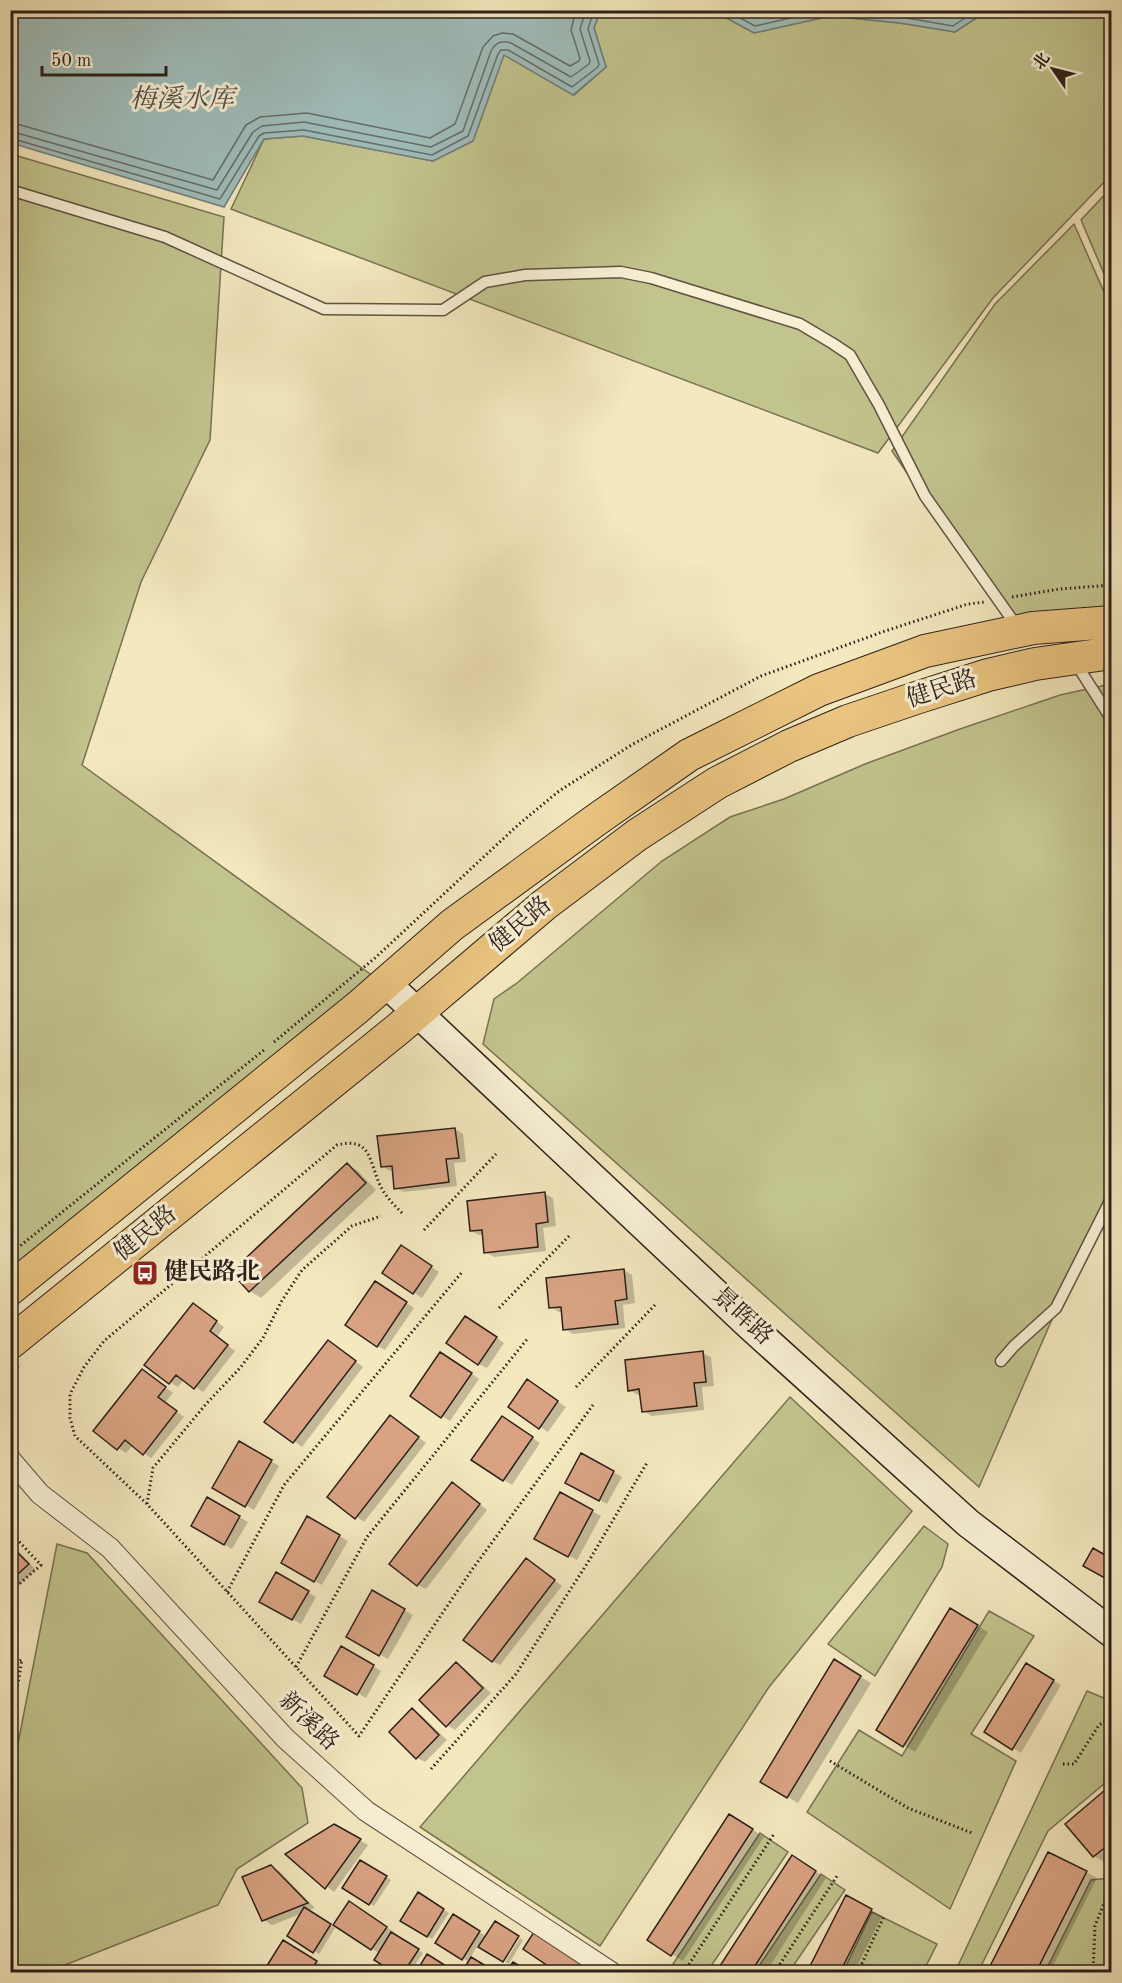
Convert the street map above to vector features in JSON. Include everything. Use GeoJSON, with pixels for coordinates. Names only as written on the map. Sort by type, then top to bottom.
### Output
{"type":"FeatureCollection","features":[{"type":"Feature","properties":{"kind":"main road","name":"健民路"},"geometry":{"type":"LineString","coordinates":[[10,1289],[387,984],[452,926],[689,755],[819,690],[925,651],[1033,628],[1112,622]]}},
{"type":"Feature","properties":{"kind":"main road","name":"健民路"},"geometry":{"type":"LineString","coordinates":[[20,1351],[544,906],[637,835],[717,783],[789,746],[848,721],[988,675],[1035,664],[1112,653]]}},
{"type":"Feature","properties":{"kind":"street","name":"景晖路"},"geometry":{"type":"LineString","coordinates":[[387,984],[749,1325],[968,1523],[1112,1633]]}},
{"type":"Feature","properties":{"kind":"street","name":"新溪路"},"geometry":{"type":"LineString","coordinates":[[10,1459],[40,1494],[110,1548],[285,1738],[366,1811],[611,1972]]}},
{"type":"Feature","properties":{"kind":"lane"},"geometry":{"type":"LineString","coordinates":[[10,190],[165,237],[324,309],[443,310],[484,282],[525,275],[621,272],[651,278],[800,324],[850,356],[879,405],[924,496],[1020,631]]}},
{"type":"Feature","properties":{"kind":"lane"},"geometry":{"type":"LineString","coordinates":[[1073,658],[1112,720]]}},
{"type":"Feature","properties":{"kind":"lane"},"geometry":{"type":"LineString","coordinates":[[1001,1361],[1056,1308],[1112,1197]]}},
{"type":"Feature","properties":{"kind":"path"},"geometry":{"type":"LineString","coordinates":[[402,1213],[381,1188],[369,1154],[365,1149],[352,1143],[337,1144],[104,1341],[84,1367],[70,1394],[70,1418],[75,1436],[147,1504],[359,1736],[471,1571],[593,1405]]}},
{"type":"Feature","properties":{"kind":"path"},"geometry":{"type":"LineString","coordinates":[[424,1230],[496,1154]]}},
{"type":"Feature","properties":{"kind":"path"},"geometry":{"type":"LineString","coordinates":[[147,1504],[153,1468],[206,1404],[240,1368],[263,1338],[281,1302],[302,1270],[351,1226],[381,1216]]}},
{"type":"Feature","properties":{"kind":"path"},"geometry":{"type":"LineString","coordinates":[[499,1308],[571,1234]]}},
{"type":"Feature","properties":{"kind":"path"},"geometry":{"type":"LineString","coordinates":[[227,1592],[284,1485],[463,1271]]}},
{"type":"Feature","properties":{"kind":"path"},"geometry":{"type":"LineString","coordinates":[[576,1387],[655,1305]]}},
{"type":"Feature","properties":{"kind":"path"},"geometry":{"type":"LineString","coordinates":[[296,1667],[367,1537],[528,1338]]}},
{"type":"Feature","properties":{"kind":"path"},"geometry":{"type":"LineString","coordinates":[[10,1373],[20,1351]]}},
{"type":"Feature","properties":{"kind":"path"},"geometry":{"type":"LineString","coordinates":[[430,1769],[516,1674],[590,1559],[648,1461]]}},
{"type":"Feature","properties":{"kind":"path"},"geometry":{"type":"LineString","coordinates":[[10,1532],[41,1565],[10,1592]]}},
{"type":"Feature","properties":{"kind":"path"},"geometry":{"type":"LineString","coordinates":[[10,1730],[22,1659],[11,1670]]}},
{"type":"Feature","properties":{"kind":"path"},"geometry":{"type":"LineString","coordinates":[[1063,1764],[1074,1764],[1099,1725],[1112,1717]]}},
{"type":"Feature","properties":{"kind":"path"},"geometry":{"type":"LineString","coordinates":[[830,1761],[908,1808],[972,1833]]}},
{"type":"Feature","properties":{"kind":"path"},"geometry":{"type":"LineString","coordinates":[[684,1972],[774,1834]]}},
{"type":"Feature","properties":{"kind":"path"},"geometry":{"type":"LineString","coordinates":[[776,1972],[837,1876]]}},
{"type":"Feature","properties":{"kind":"path"},"geometry":{"type":"LineString","coordinates":[[1093,1972],[1095,1926],[1112,1883]]}},
{"type":"Feature","properties":{"kind":"path"},"geometry":{"type":"LineString","coordinates":[[858,1972],[885,1916]]}},
{"type":"Feature","properties":{"kind":"green space"},"geometry":{"type":"Polygon","coordinates":[[[600,11],[714,11],[754,33],[830,16],[900,23],[955,32],[987,11],[1111,11],[1111,175],[993,298],[878,453],[231,209],[264,139],[303,136],[433,161],[473,141],[504,54],[574,95],[606,67],[594,28],[600,11]]]}},
{"type":"Feature","properties":{"kind":"green space"},"geometry":{"type":"Polygon","coordinates":[[[11,154],[224,217],[210,440],[141,582],[82,765],[377,979],[11,1280],[11,154]]]}},
{"type":"Feature","properties":{"kind":"green space"},"geometry":{"type":"Polygon","coordinates":[[[1111,188],[1111,290],[1081,220],[1111,188]]]}},
{"type":"Feature","properties":{"kind":"green space"},"geometry":{"type":"Polygon","coordinates":[[[1074,224],[1111,308],[1111,614],[1010,625],[892,451],[995,304],[1074,224]]]}},
{"type":"Feature","properties":{"kind":"green space"},"geometry":{"type":"Polygon","coordinates":[[[1111,684],[1111,1184],[979,1487],[483,1044],[494,999],[517,983],[662,861],[730,817],[784,799],[865,764],[960,729],[1060,695],[1111,684]]]}},
{"type":"Feature","properties":{"kind":"green space"},"geometry":{"type":"Polygon","coordinates":[[[790,1397],[912,1511],[769,1687],[600,1946],[420,1827],[790,1397]]]}},
{"type":"Feature","properties":{"kind":"green space"},"geometry":{"type":"Polygon","coordinates":[[[924,1526],[948,1544],[942,1567],[875,1676],[828,1644],[924,1526]]]}},
{"type":"Feature","properties":{"kind":"green space"},"geometry":{"type":"Polygon","coordinates":[[[57,1544],[87,1553],[302,1788],[308,1823],[237,1869],[218,1905],[47,1972],[11,1972],[11,1779],[57,1544]]]}},
{"type":"Feature","properties":{"kind":"green space"},"geometry":{"type":"Polygon","coordinates":[[[989,1611],[1034,1636],[971,1734],[1016,1761],[950,1909],[807,1812],[859,1730],[902,1756],[989,1611]]]}},
{"type":"Feature","properties":{"kind":"green space"},"geometry":{"type":"Polygon","coordinates":[[[1087,1691],[1111,1701],[1111,1778],[1048,1831],[978,1972],[955,1972],[1087,1691]]]}},
{"type":"Feature","properties":{"kind":"green space"},"geometry":{"type":"Polygon","coordinates":[[[760,1833],[788,1852],[707,1972],[685,1972],[673,1964],[760,1833]]]}},
{"type":"Feature","properties":{"kind":"green space"},"geometry":{"type":"Polygon","coordinates":[[[821,1874],[845,1890],[789,1972],[755,1972],[821,1874]]]}},
{"type":"Feature","properties":{"kind":"green space"},"geometry":{"type":"Polygon","coordinates":[[[1111,1878],[1111,1972],[1045,1972],[1091,1880],[1111,1878]]]}},
{"type":"Feature","properties":{"kind":"green space"},"geometry":{"type":"Polygon","coordinates":[[[872,1912],[937,1944],[923,1972],[843,1972],[872,1912]]]}},
{"type":"Feature","properties":{"kind":"water","name":"梅溪水库"},"geometry":{"type":"Polygon","coordinates":[[[10,11],[600,11],[594,28],[606,67],[573,95],[504,55],[473,141],[433,161],[303,136],[264,139],[224,207],[11,143],[10,11]]]}},
{"type":"Feature","properties":{"kind":"water"},"geometry":{"type":"Polygon","coordinates":[[[714,11],[987,11],[955,32],[900,23],[830,16],[754,33],[714,11]]]}},
{"type":"Feature","properties":{"kind":"building"},"geometry":{"type":"Polygon","coordinates":[[[455,1128],[459,1158],[446,1159],[449,1182],[394,1189],[392,1166],[381,1167],[377,1136],[455,1128]]]}},
{"type":"Feature","properties":{"kind":"building"},"geometry":{"type":"Polygon","coordinates":[[[347,1163],[366,1183],[249,1292],[231,1272],[347,1163]]]}},
{"type":"Feature","properties":{"kind":"building"},"geometry":{"type":"Polygon","coordinates":[[[545,1192],[548,1222],[536,1224],[538,1247],[484,1253],[482,1230],[470,1231],[467,1201],[545,1192]]]}},
{"type":"Feature","properties":{"kind":"building"},"geometry":{"type":"Polygon","coordinates":[[[401,1245],[432,1266],[413,1294],[382,1273],[401,1245]]]}},
{"type":"Feature","properties":{"kind":"building"},"geometry":{"type":"Polygon","coordinates":[[[624,1269],[627,1299],[615,1301],[618,1324],[563,1330],[561,1307],[549,1308],[546,1278],[624,1269]]]}},
{"type":"Feature","properties":{"kind":"building"},"geometry":{"type":"Polygon","coordinates":[[[375,1281],[407,1302],[377,1347],[345,1325],[375,1281]]]}},
{"type":"Feature","properties":{"kind":"building"},"geometry":{"type":"Polygon","coordinates":[[[193,1303],[217,1321],[210,1331],[228,1345],[194,1389],[176,1375],[169,1384],[144,1365],[193,1303]]]}},
{"type":"Feature","properties":{"kind":"building"},"geometry":{"type":"Polygon","coordinates":[[[465,1316],[497,1337],[478,1365],[446,1343],[465,1316]]]}},
{"type":"Feature","properties":{"kind":"building"},"geometry":{"type":"Polygon","coordinates":[[[328,1340],[356,1361],[293,1443],[264,1422],[328,1340]]]}},
{"type":"Feature","properties":{"kind":"building"},"geometry":{"type":"Polygon","coordinates":[[[703,1351],[706,1382],[694,1383],[697,1406],[642,1412],[639,1389],[628,1391],[625,1360],[703,1351]]]}},
{"type":"Feature","properties":{"kind":"building"},"geometry":{"type":"Polygon","coordinates":[[[440,1352],[472,1373],[441,1418],[410,1396],[440,1352]]]}},
{"type":"Feature","properties":{"kind":"building"},"geometry":{"type":"Polygon","coordinates":[[[142,1369],[166,1387],[158,1397],[177,1411],[143,1455],[125,1440],[117,1450],[93,1431],[142,1369]]]}},
{"type":"Feature","properties":{"kind":"building"},"geometry":{"type":"Polygon","coordinates":[[[527,1379],[558,1401],[539,1429],[508,1407],[527,1379]]]}},
{"type":"Feature","properties":{"kind":"building"},"geometry":{"type":"Polygon","coordinates":[[[390,1415],[419,1437],[355,1519],[327,1497],[390,1415]]]}},
{"type":"Feature","properties":{"kind":"building"},"geometry":{"type":"Polygon","coordinates":[[[502,1416],[533,1437],[503,1481],[471,1460],[502,1416]]]}},
{"type":"Feature","properties":{"kind":"building"},"geometry":{"type":"Polygon","coordinates":[[[239,1441],[272,1460],[245,1507],[212,1488],[239,1441]]]}},
{"type":"Feature","properties":{"kind":"building"},"geometry":{"type":"Polygon","coordinates":[[[581,1453],[614,1471],[599,1501],[565,1483],[581,1453]]]}},
{"type":"Feature","properties":{"kind":"building"},"geometry":{"type":"Polygon","coordinates":[[[452,1482],[480,1504],[417,1586],[389,1564],[452,1482]]]}},
{"type":"Feature","properties":{"kind":"building"},"geometry":{"type":"Polygon","coordinates":[[[560,1492],[593,1510],[568,1557],[534,1539],[560,1492]]]}},
{"type":"Feature","properties":{"kind":"building"},"geometry":{"type":"Polygon","coordinates":[[[207,1497],[240,1516],[224,1545],[191,1526],[207,1497]]]}},
{"type":"Feature","properties":{"kind":"building"},"geometry":{"type":"Polygon","coordinates":[[[307,1516],[340,1535],[314,1582],[281,1563],[307,1516]]]}},
{"type":"Feature","properties":{"kind":"building"},"geometry":{"type":"Polygon","coordinates":[[[10,1545],[29,1564],[10,1581],[10,1545]]]}},
{"type":"Feature","properties":{"kind":"building"},"geometry":{"type":"Polygon","coordinates":[[[1093,1548],[1112,1559],[1112,1582],[1083,1566],[1093,1548]]]}},
{"type":"Feature","properties":{"kind":"building"},"geometry":{"type":"Polygon","coordinates":[[[526,1558],[555,1580],[492,1662],[463,1640],[526,1558]]]}},
{"type":"Feature","properties":{"kind":"building"},"geometry":{"type":"Polygon","coordinates":[[[276,1572],[309,1591],[292,1620],[259,1602],[276,1572]]]}},
{"type":"Feature","properties":{"kind":"building"},"geometry":{"type":"Polygon","coordinates":[[[372,1590],[405,1609],[379,1656],[346,1637],[372,1590]]]}},
{"type":"Feature","properties":{"kind":"building"},"geometry":{"type":"Polygon","coordinates":[[[950,1608],[978,1625],[903,1747],[876,1730],[950,1608]]]}},
{"type":"Feature","properties":{"kind":"building"},"geometry":{"type":"Polygon","coordinates":[[[341,1646],[374,1665],[357,1695],[324,1676],[341,1646]]]}},
{"type":"Feature","properties":{"kind":"building"},"geometry":{"type":"Polygon","coordinates":[[[834,1659],[861,1676],[787,1798],[760,1782],[834,1659]]]}},
{"type":"Feature","properties":{"kind":"building"},"geometry":{"type":"Polygon","coordinates":[[[456,1662],[483,1688],[446,1727],[419,1700],[456,1662]]]}},
{"type":"Feature","properties":{"kind":"building"},"geometry":{"type":"Polygon","coordinates":[[[1026,1663],[1054,1680],[1012,1750],[984,1732],[1026,1663]]]}},
{"type":"Feature","properties":{"kind":"building"},"geometry":{"type":"Polygon","coordinates":[[[412,1708],[439,1735],[416,1759],[389,1732],[412,1708]]]}},
{"type":"Feature","properties":{"kind":"building"},"geometry":{"type":"Polygon","coordinates":[[[1112,1784],[1112,1842],[1093,1857],[1065,1824],[1112,1784]]]}},
{"type":"Feature","properties":{"kind":"building"},"geometry":{"type":"Polygon","coordinates":[[[729,1814],[753,1829],[671,1956],[647,1940],[729,1814]]]}},
{"type":"Feature","properties":{"kind":"building"},"geometry":{"type":"Polygon","coordinates":[[[334,1824],[361,1839],[325,1889],[285,1854],[334,1824]]]}},
{"type":"Feature","properties":{"kind":"building"},"geometry":{"type":"Polygon","coordinates":[[[1048,1852],[1087,1871],[1036,1972],[988,1970],[1048,1852]]]}},
{"type":"Feature","properties":{"kind":"building"},"geometry":{"type":"Polygon","coordinates":[[[792,1855],[816,1871],[751,1972],[716,1972],[792,1855]]]}},
{"type":"Feature","properties":{"kind":"building"},"geometry":{"type":"Polygon","coordinates":[[[360,1860],[387,1876],[369,1905],[342,1888],[360,1860]]]}},
{"type":"Feature","properties":{"kind":"building"},"geometry":{"type":"Polygon","coordinates":[[[271,1865],[308,1903],[262,1921],[242,1877],[271,1865]]]}},
{"type":"Feature","properties":{"kind":"building"},"geometry":{"type":"Polygon","coordinates":[[[418,1892],[444,1909],[427,1937],[400,1921],[418,1892]]]}},
{"type":"Feature","properties":{"kind":"building"},"geometry":{"type":"Polygon","coordinates":[[[846,1895],[872,1909],[840,1972],[807,1972],[846,1895]]]}},
{"type":"Feature","properties":{"kind":"building"},"geometry":{"type":"Polygon","coordinates":[[[349,1901],[387,1927],[371,1950],[333,1925],[349,1901]]]}},
{"type":"Feature","properties":{"kind":"building"},"geometry":{"type":"Polygon","coordinates":[[[304,1907],[331,1924],[313,1953],[287,1936],[304,1907]]]}},
{"type":"Feature","properties":{"kind":"building"},"geometry":{"type":"Polygon","coordinates":[[[453,1914],[480,1931],[462,1960],[435,1943],[453,1914]]]}},
{"type":"Feature","properties":{"kind":"building"},"geometry":{"type":"Polygon","coordinates":[[[495,1921],[519,1936],[503,1962],[478,1947],[495,1921]]]}},
{"type":"Feature","properties":{"kind":"building"},"geometry":{"type":"Polygon","coordinates":[[[536,1929],[600,1972],[557,1972],[523,1949],[536,1929]]]}},
{"type":"Feature","properties":{"kind":"building"},"geometry":{"type":"Polygon","coordinates":[[[391,1932],[419,1949],[404,1972],[393,1972],[374,1960],[391,1932]]]}},
{"type":"Feature","properties":{"kind":"building"},"geometry":{"type":"Polygon","coordinates":[[[283,1940],[317,1961],[310,1972],[263,1972],[283,1940]]]}},
{"type":"Feature","properties":{"kind":"building"},"geometry":{"type":"Polygon","coordinates":[[[427,1954],[454,1971],[416,1972],[427,1954]]]}},
{"type":"Feature","properties":{"kind":"building"},"geometry":{"type":"Polygon","coordinates":[[[471,1957],[496,1972],[462,1972],[471,1957]]]}},
{"type":"Feature","properties":{"kind":"building"},"geometry":{"type":"Polygon","coordinates":[[[513,1962],[530,1972],[506,1972],[513,1962]]]}},
{"type":"Feature","properties":{"kind":"place","name":"健民路北"},"geometry":{"type":"Point","coordinates":[145,1273]}}]}
